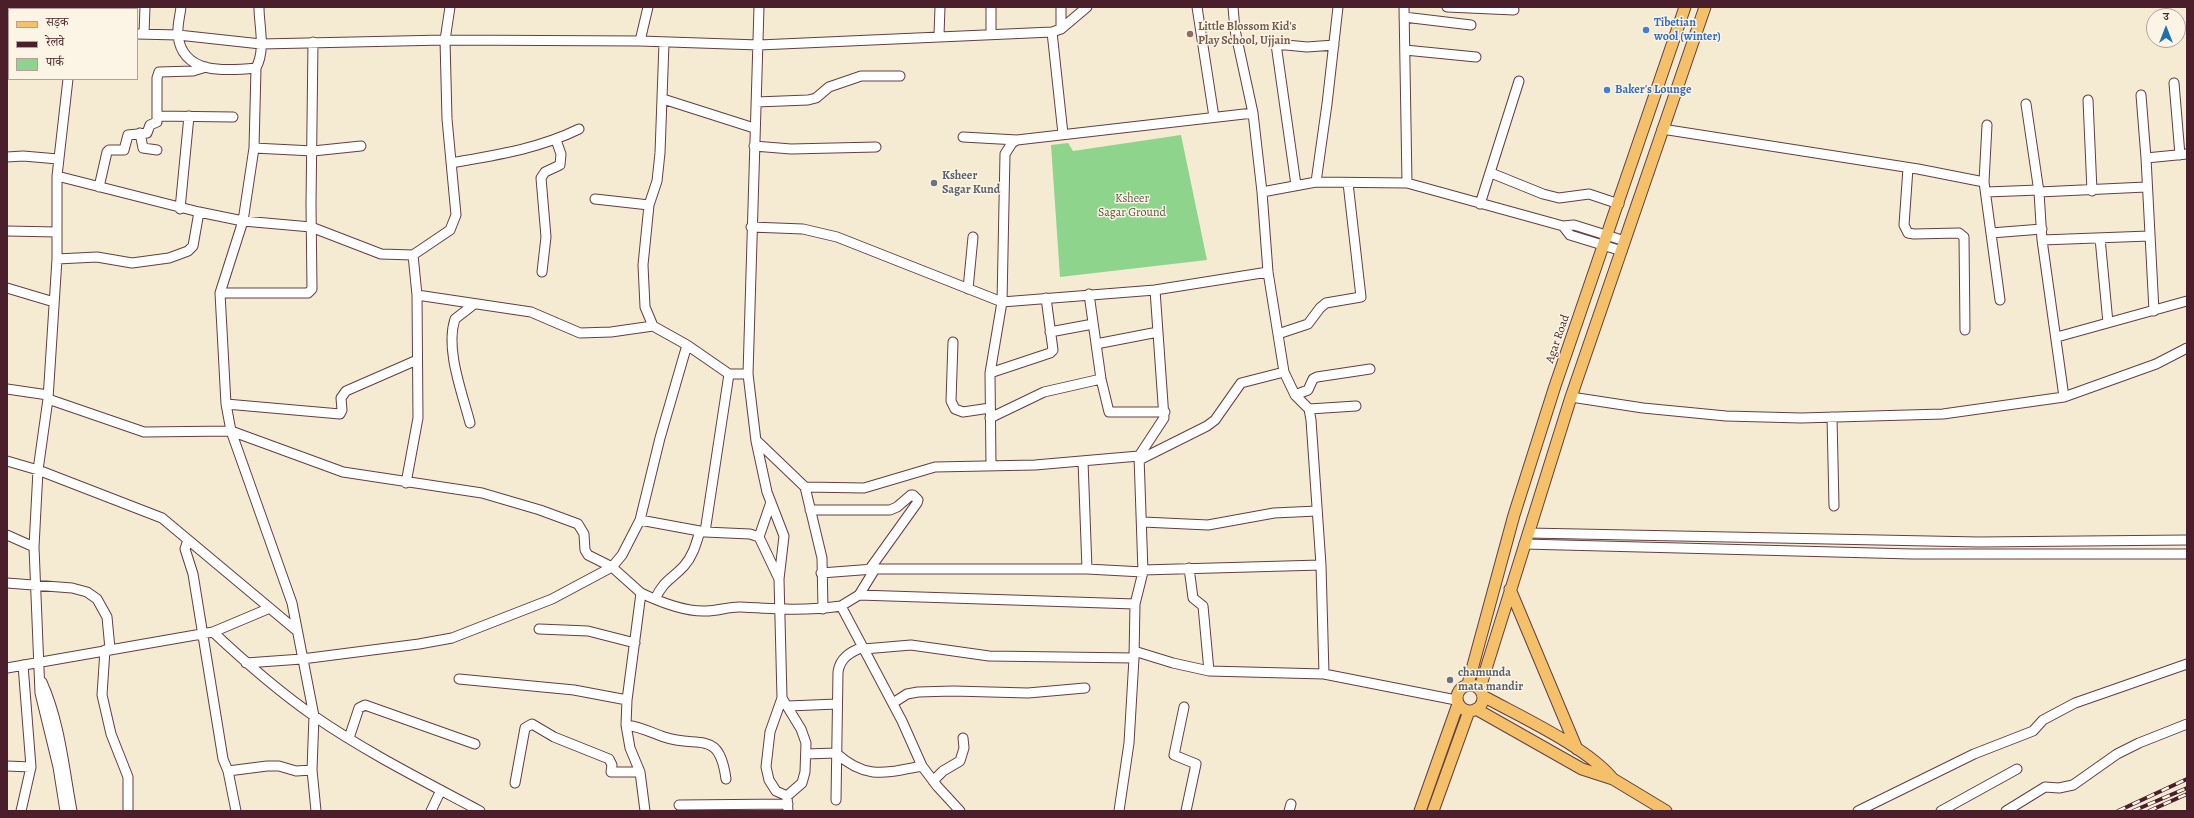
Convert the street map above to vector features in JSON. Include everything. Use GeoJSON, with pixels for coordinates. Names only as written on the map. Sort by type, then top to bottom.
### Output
{"type":"FeatureCollection","features":[{"type":"Feature","properties":{"kind":"main road","name":"Agar Road"},"geometry":{"type":"LineString","coordinates":[[1420,811],[1457,702],[1460,688],[1468,684],[1516,508],[1555,386],[1619,204],[1685,7]]}},
{"type":"Feature","properties":{"kind":"main road"},"geometry":{"type":"LineString","coordinates":[[1433,811],[1472,710],[1481,705],[1481,692],[1510,588],[1571,397],[1705,7]]}},
{"type":"Feature","properties":{"kind":"main road"},"geometry":{"type":"LineString","coordinates":[[1510,588],[1577,749]]}},
{"type":"Feature","properties":{"kind":"main road"},"geometry":{"type":"LineString","coordinates":[[1468,684],[1577,749],[1606,769],[1614,778],[1666,811]]}},
{"type":"Feature","properties":{"kind":"main road"},"geometry":{"type":"LineString","coordinates":[[1457,702],[1460,708],[1472,710],[1582,769],[1614,778]]}},
{"type":"Feature","properties":{"kind":"street"},"geometry":{"type":"LineString","coordinates":[[145,7],[141,34],[178,35],[261,44],[445,40],[640,41],[759,45],[938,35],[1057,31],[1087,7]]}},
{"type":"Feature","properties":{"kind":"street"},"geometry":{"type":"LineString","coordinates":[[181,7],[178,35],[183,53],[192,64],[206,68],[236,70],[256,68]]}},
{"type":"Feature","properties":{"kind":"street"},"geometry":{"type":"LineString","coordinates":[[259,7],[261,44],[260,61],[256,68],[254,148],[242,221],[220,293],[226,404],[231,431],[292,603],[296,630],[314,716],[312,770],[316,811]]}},
{"type":"Feature","properties":{"kind":"street"},"geometry":{"type":"LineString","coordinates":[[640,41],[648,7]]}},
{"type":"Feature","properties":{"kind":"street"},"geometry":{"type":"LineString","coordinates":[[759,7],[759,45],[754,128],[748,374],[756,441],[771,502],[784,536],[779,579],[782,698],[770,732],[766,766],[769,780],[776,791],[788,804]]}},
{"type":"Feature","properties":{"kind":"street"},"geometry":{"type":"LineString","coordinates":[[938,35],[940,7]]}},
{"type":"Feature","properties":{"kind":"street"},"geometry":{"type":"LineString","coordinates":[[991,7],[991,34]]}},
{"type":"Feature","properties":{"kind":"street"},"geometry":{"type":"LineString","coordinates":[[1061,7],[1057,31],[1063,134]]}},
{"type":"Feature","properties":{"kind":"street"},"geometry":{"type":"LineString","coordinates":[[1197,7],[1214,117]]}},
{"type":"Feature","properties":{"kind":"street"},"geometry":{"type":"LineString","coordinates":[[1233,7],[1235,30],[1253,113],[1262,192],[1268,272],[1284,372],[1295,395],[1309,409],[1321,565],[1324,674]]}},
{"type":"Feature","properties":{"kind":"street"},"geometry":{"type":"LineString","coordinates":[[1316,182],[1338,7]]}},
{"type":"Feature","properties":{"kind":"street"},"geometry":{"type":"LineString","coordinates":[[1404,7],[1407,183]]}},
{"type":"Feature","properties":{"kind":"street"},"geometry":{"type":"LineString","coordinates":[[1447,7],[1514,10]]}},
{"type":"Feature","properties":{"kind":"street"},"geometry":{"type":"LineString","coordinates":[[57,176],[180,208],[242,221],[311,227],[381,254],[413,255],[450,230],[455,222],[456,215],[447,119],[445,40],[448,8]]}},
{"type":"Feature","properties":{"kind":"street"},"geometry":{"type":"LineString","coordinates":[[1404,17],[1471,25]]}},
{"type":"Feature","properties":{"kind":"street"},"geometry":{"type":"LineString","coordinates":[[220,293],[311,292],[313,42]]}},
{"type":"Feature","properties":{"kind":"street"},"geometry":{"type":"LineString","coordinates":[[653,326],[645,307],[643,294],[643,265],[649,205],[657,181],[663,99],[664,43]]}},
{"type":"Feature","properties":{"kind":"street"},"geometry":{"type":"LineString","coordinates":[[1296,185],[1276,44],[1307,46],[1334,45]]}},
{"type":"Feature","properties":{"kind":"street"},"geometry":{"type":"LineString","coordinates":[[1405,50],[1476,57]]}},
{"type":"Feature","properties":{"kind":"street"},"geometry":{"type":"LineString","coordinates":[[99,187],[107,152],[109,150],[124,150],[128,135],[148,133],[150,125],[157,122],[157,78],[159,72],[193,71],[206,68]]}},
{"type":"Feature","properties":{"kind":"street"},"geometry":{"type":"LineString","coordinates":[[756,102],[808,100],[816,98],[829,87],[861,76],[900,76]]}},
{"type":"Feature","properties":{"kind":"street"},"geometry":{"type":"LineString","coordinates":[[68,80],[58,160],[57,259],[48,397],[38,470],[34,547],[38,662],[41,678],[48,695],[60,742],[72,811]]}},
{"type":"Feature","properties":{"kind":"street"},"geometry":{"type":"LineString","coordinates":[[1480,204],[1519,81]]}},
{"type":"Feature","properties":{"kind":"street"},"geometry":{"type":"LineString","coordinates":[[2146,158],[2184,155],[2174,83]]}},
{"type":"Feature","properties":{"kind":"street"},"geometry":{"type":"LineString","coordinates":[[2141,95],[2146,158],[2146,187],[2154,311]]}},
{"type":"Feature","properties":{"kind":"street"},"geometry":{"type":"LineString","coordinates":[[663,99],[754,128]]}},
{"type":"Feature","properties":{"kind":"street"},"geometry":{"type":"LineString","coordinates":[[2088,100],[2092,191]]}},
{"type":"Feature","properties":{"kind":"street"},"geometry":{"type":"LineString","coordinates":[[2026,104],[2039,191],[2042,240],[2057,337],[2064,397]]}},
{"type":"Feature","properties":{"kind":"street"},"geometry":{"type":"LineString","coordinates":[[963,136],[1017,140],[1253,113]]}},
{"type":"Feature","properties":{"kind":"street"},"geometry":{"type":"LineString","coordinates":[[157,116],[233,117]]}},
{"type":"Feature","properties":{"kind":"street"},"geometry":{"type":"LineString","coordinates":[[180,208],[189,116]]}},
{"type":"Feature","properties":{"kind":"street"},"geometry":{"type":"LineString","coordinates":[[1987,125],[1984,182],[2000,300]]}},
{"type":"Feature","properties":{"kind":"street"},"geometry":{"type":"LineString","coordinates":[[451,163],[527,149],[556,140],[579,129]]}},
{"type":"Feature","properties":{"kind":"street"},"geometry":{"type":"LineString","coordinates":[[1662,129],[1908,168],[1984,182]]}},
{"type":"Feature","properties":{"kind":"street"},"geometry":{"type":"LineString","coordinates":[[140,133],[144,148],[157,150]]}},
{"type":"Feature","properties":{"kind":"street"},"geometry":{"type":"LineString","coordinates":[[542,272],[546,238],[541,178],[545,172],[560,165],[561,154],[556,140]]}},
{"type":"Feature","properties":{"kind":"street"},"geometry":{"type":"LineString","coordinates":[[991,465],[990,373],[1002,302],[1005,154],[1012,143],[1017,140]]}},
{"type":"Feature","properties":{"kind":"street"},"geometry":{"type":"LineString","coordinates":[[254,148],[313,151],[361,146]]}},
{"type":"Feature","properties":{"kind":"street"},"geometry":{"type":"LineString","coordinates":[[754,146],[791,149],[876,147]]}},
{"type":"Feature","properties":{"kind":"street"},"geometry":{"type":"LineString","coordinates":[[7,157],[23,156],[58,160]]}},
{"type":"Feature","properties":{"kind":"street"},"geometry":{"type":"LineString","coordinates":[[1908,168],[1904,225],[1908,233],[1959,233],[1964,237],[1965,330]]}},
{"type":"Feature","properties":{"kind":"street"},"geometry":{"type":"LineString","coordinates":[[1491,173],[1543,194],[1559,198],[1589,194],[1619,204]]}},
{"type":"Feature","properties":{"kind":"street"},"geometry":{"type":"LineString","coordinates":[[1262,192],[1316,182],[1407,183],[1563,226],[1574,225],[1608,235],[1624,246]]}},
{"type":"Feature","properties":{"kind":"street"},"geometry":{"type":"LineString","coordinates":[[1278,334],[1308,324],[1320,308],[1326,303],[1361,296],[1348,183]]}},
{"type":"Feature","properties":{"kind":"street"},"geometry":{"type":"LineString","coordinates":[[1986,192],[2092,191],[2146,187]]}},
{"type":"Feature","properties":{"kind":"street"},"geometry":{"type":"LineString","coordinates":[[595,198],[649,205]]}},
{"type":"Feature","properties":{"kind":"street"},"geometry":{"type":"LineString","coordinates":[[57,259],[97,257],[132,263],[169,258],[188,251],[193,246],[199,212]]}},
{"type":"Feature","properties":{"kind":"street"},"geometry":{"type":"LineString","coordinates":[[1563,226],[1570,235],[1604,247],[1624,246]]}},
{"type":"Feature","properties":{"kind":"street"},"geometry":{"type":"LineString","coordinates":[[752,227],[803,229],[837,237],[1002,302],[1155,290],[1268,272]]}},
{"type":"Feature","properties":{"kind":"street"},"geometry":{"type":"LineString","coordinates":[[1991,233],[2042,229]]}},
{"type":"Feature","properties":{"kind":"street"},"geometry":{"type":"LineString","coordinates":[[7,231],[57,232]]}},
{"type":"Feature","properties":{"kind":"street"},"geometry":{"type":"LineString","coordinates":[[968,288],[973,236]]}},
{"type":"Feature","properties":{"kind":"street"},"geometry":{"type":"LineString","coordinates":[[2042,240],[2149,236]]}},
{"type":"Feature","properties":{"kind":"street"},"geometry":{"type":"LineString","coordinates":[[2100,238],[2108,323]]}},
{"type":"Feature","properties":{"kind":"street"},"geometry":{"type":"LineString","coordinates":[[406,483],[418,418],[417,295],[413,255]]}},
{"type":"Feature","properties":{"kind":"street"},"geometry":{"type":"LineString","coordinates":[[7,288],[54,302]]}},
{"type":"Feature","properties":{"kind":"street"},"geometry":{"type":"LineString","coordinates":[[1119,811],[1129,743],[1134,654],[1134,604],[1143,571],[1143,522],[1139,458],[1164,418],[1165,412],[1155,290]]}},
{"type":"Feature","properties":{"kind":"street"},"geometry":{"type":"LineString","coordinates":[[1089,294],[1101,380],[1109,412],[1165,412]]}},
{"type":"Feature","properties":{"kind":"street"},"geometry":{"type":"LineString","coordinates":[[417,295],[473,305],[531,312],[580,333],[611,332],[653,326],[687,345],[729,374],[748,374]]}},
{"type":"Feature","properties":{"kind":"street"},"geometry":{"type":"LineString","coordinates":[[990,373],[1050,353],[1053,350],[1046,298]]}},
{"type":"Feature","properties":{"kind":"street"},"geometry":{"type":"LineString","coordinates":[[2057,337],[2187,301]]}},
{"type":"Feature","properties":{"kind":"street"},"geometry":{"type":"LineString","coordinates":[[470,423],[453,353],[452,337],[455,318],[473,305]]}},
{"type":"Feature","properties":{"kind":"street"},"geometry":{"type":"LineString","coordinates":[[1050,332],[1093,324]]}},
{"type":"Feature","properties":{"kind":"street"},"geometry":{"type":"LineString","coordinates":[[1096,344],[1158,332]]}},
{"type":"Feature","properties":{"kind":"street"},"geometry":{"type":"LineString","coordinates":[[952,342],[951,401],[955,409],[963,412],[990,413],[1044,392],[1101,380]]}},
{"type":"Feature","properties":{"kind":"street"},"geometry":{"type":"LineString","coordinates":[[246,663],[302,660],[452,638],[558,597],[612,567],[622,555],[640,520],[660,438],[687,345]]}},
{"type":"Feature","properties":{"kind":"street"},"geometry":{"type":"LineString","coordinates":[[1571,397],[1643,408],[1726,416],[1832,417],[1943,414],[2064,397],[2156,364],[2187,348]]}},
{"type":"Feature","properties":{"kind":"street"},"geometry":{"type":"LineString","coordinates":[[226,404],[340,414],[342,410],[341,398],[346,391],[417,360]]}},
{"type":"Feature","properties":{"kind":"street"},"geometry":{"type":"LineString","coordinates":[[1295,395],[1308,390],[1312,379],[1317,377],[1370,369]]}},
{"type":"Feature","properties":{"kind":"street"},"geometry":{"type":"LineString","coordinates":[[805,487],[864,488],[934,467],[1035,465],[1139,458],[1208,426],[1216,420],[1241,383],[1284,372]]}},
{"type":"Feature","properties":{"kind":"street"},"geometry":{"type":"LineString","coordinates":[[655,600],[663,584],[683,567],[693,553],[702,532],[729,374]]}},
{"type":"Feature","properties":{"kind":"street"},"geometry":{"type":"LineString","coordinates":[[7,389],[48,397],[144,432],[231,431],[343,472],[406,483],[482,493],[540,510],[578,524],[584,534],[585,550],[588,555],[612,567],[641,593],[655,600],[694,610],[706,611],[737,607],[779,610],[823,609],[841,606],[859,595],[872,570],[918,500],[913,495],[908,497],[897,508],[883,511],[810,510]]}},
{"type":"Feature","properties":{"kind":"street"},"geometry":{"type":"LineString","coordinates":[[1309,409],[1356,406]]}},
{"type":"Feature","properties":{"kind":"street"},"geometry":{"type":"LineString","coordinates":[[1832,417],[1834,506]]}},
{"type":"Feature","properties":{"kind":"street"},"geometry":{"type":"LineString","coordinates":[[756,441],[805,487],[822,558],[823,609]]}},
{"type":"Feature","properties":{"kind":"street"},"geometry":{"type":"LineString","coordinates":[[7,460],[38,470],[162,518],[296,630]]}},
{"type":"Feature","properties":{"kind":"street"},"geometry":{"type":"LineString","coordinates":[[1083,461],[1087,569]]}},
{"type":"Feature","properties":{"kind":"street"},"geometry":{"type":"LineString","coordinates":[[771,502],[759,537],[779,579]]}},
{"type":"Feature","properties":{"kind":"street"},"geometry":{"type":"LineString","coordinates":[[1143,522],[1208,525],[1274,513],[1317,511]]}},
{"type":"Feature","properties":{"kind":"street"},"geometry":{"type":"LineString","coordinates":[[640,520],[702,532],[750,534],[759,537]]}},
{"type":"Feature","properties":{"kind":"street"},"geometry":{"type":"LineString","coordinates":[[1528,533],[1979,542],[2187,540]]}},
{"type":"Feature","properties":{"kind":"street"},"geometry":{"type":"LineString","coordinates":[[7,535],[34,547]]}},
{"type":"Feature","properties":{"kind":"street"},"geometry":{"type":"LineString","coordinates":[[1707,537],[1707,549]]}},
{"type":"Feature","properties":{"kind":"street"},"geometry":{"type":"LineString","coordinates":[[1817,539],[1818,552]]}},
{"type":"Feature","properties":{"kind":"street"},"geometry":{"type":"LineString","coordinates":[[188,540],[185,549],[193,574],[201,633],[223,759],[228,771],[236,811]]}},
{"type":"Feature","properties":{"kind":"street"},"geometry":{"type":"LineString","coordinates":[[2062,541],[2062,554]]}},
{"type":"Feature","properties":{"kind":"street"},"geometry":{"type":"LineString","coordinates":[[1524,544],[1912,554],[2187,554]]}},
{"type":"Feature","properties":{"kind":"street"},"geometry":{"type":"LineString","coordinates":[[822,573],[872,570],[1087,569],[1143,571],[1189,568],[1321,565]]}},
{"type":"Feature","properties":{"kind":"street"},"geometry":{"type":"LineString","coordinates":[[1189,568],[1193,598],[1203,606],[1209,671]]}},
{"type":"Feature","properties":{"kind":"street"},"geometry":{"type":"LineString","coordinates":[[7,583],[72,588],[86,592],[97,599],[107,617],[107,650],[102,695],[111,734],[128,777],[128,811]]}},
{"type":"Feature","properties":{"kind":"street"},"geometry":{"type":"LineString","coordinates":[[641,593],[627,700],[626,725],[630,748],[640,772],[645,811]]}},
{"type":"Feature","properties":{"kind":"street"},"geometry":{"type":"LineString","coordinates":[[859,595],[1134,604]]}},
{"type":"Feature","properties":{"kind":"street"},"geometry":{"type":"LineString","coordinates":[[841,606],[893,703],[922,766],[933,781],[960,811]]}},
{"type":"Feature","properties":{"kind":"street"},"geometry":{"type":"LineString","coordinates":[[7,668],[213,632],[270,608]]}},
{"type":"Feature","properties":{"kind":"street"},"geometry":{"type":"LineString","coordinates":[[539,629],[588,631],[635,643]]}},
{"type":"Feature","properties":{"kind":"street"},"geometry":{"type":"LineString","coordinates":[[213,632],[246,663],[314,716],[400,768],[480,811]]}},
{"type":"Feature","properties":{"kind":"street"},"geometry":{"type":"LineString","coordinates":[[836,800],[839,665],[845,657],[863,648],[911,645],[989,656],[1134,654],[1209,671],[1324,674],[1457,702]]}},
{"type":"Feature","properties":{"kind":"street"},"geometry":{"type":"LineString","coordinates":[[1858,811],[1974,754],[2033,731],[2042,720],[2075,703],[2187,664]]}},
{"type":"Feature","properties":{"kind":"street"},"geometry":{"type":"LineString","coordinates":[[21,811],[31,767],[23,665]]}},
{"type":"Feature","properties":{"kind":"street"},"geometry":{"type":"LineString","coordinates":[[41,678],[40,693],[58,767],[65,811]]}},
{"type":"Feature","properties":{"kind":"street"},"geometry":{"type":"LineString","coordinates":[[459,679],[574,690],[627,700]]}},
{"type":"Feature","properties":{"kind":"street"},"geometry":{"type":"LineString","coordinates":[[893,703],[906,694],[918,692],[952,691],[1028,693],[1085,688]]}},
{"type":"Feature","properties":{"kind":"street"},"geometry":{"type":"LineString","coordinates":[[782,698],[802,729],[806,743],[802,783],[788,804]]}},
{"type":"Feature","properties":{"kind":"street"},"geometry":{"type":"LineString","coordinates":[[788,706],[837,704]]}},
{"type":"Feature","properties":{"kind":"street"},"geometry":{"type":"LineString","coordinates":[[350,738],[360,708],[362,705],[365,705],[475,744]]}},
{"type":"Feature","properties":{"kind":"street"},"geometry":{"type":"LineString","coordinates":[[1184,707],[1174,755],[1196,764],[1186,811]]}},
{"type":"Feature","properties":{"kind":"street"},"geometry":{"type":"LineString","coordinates":[[515,783],[525,728],[532,724],[554,737],[609,759],[612,765],[611,772],[640,772]]}},
{"type":"Feature","properties":{"kind":"street"},"geometry":{"type":"LineString","coordinates":[[2006,811],[2045,787],[2059,788],[2073,785],[2117,754],[2139,743],[2187,724]]}},
{"type":"Feature","properties":{"kind":"street"},"geometry":{"type":"LineString","coordinates":[[626,725],[651,730],[664,737],[703,742],[713,747],[720,754],[726,779]]}},
{"type":"Feature","properties":{"kind":"street"},"geometry":{"type":"LineString","coordinates":[[933,781],[943,771],[960,761],[964,748],[963,738]]}},
{"type":"Feature","properties":{"kind":"street"},"geometry":{"type":"LineString","coordinates":[[806,754],[836,753],[855,768],[869,772],[900,770],[922,766]]}},
{"type":"Feature","properties":{"kind":"street"},"geometry":{"type":"LineString","coordinates":[[7,766],[31,767]]}},
{"type":"Feature","properties":{"kind":"street"},"geometry":{"type":"LineString","coordinates":[[228,771],[267,766],[279,766],[296,771],[312,770]]}},
{"type":"Feature","properties":{"kind":"street"},"geometry":{"type":"LineString","coordinates":[[1941,811],[2017,770]]}},
{"type":"Feature","properties":{"kind":"street"},"geometry":{"type":"LineString","coordinates":[[431,811],[441,790]]}},
{"type":"Feature","properties":{"kind":"street"},"geometry":{"type":"LineString","coordinates":[[679,805],[788,804]]}},
{"type":"Feature","properties":{"kind":"green space","name":"Ksheer Sagar Ground"},"geometry":{"type":"Polygon","coordinates":[[[1181,135],[1207,260],[1060,277],[1051,145],[1068,143],[1073,151],[1181,135]]]}},
{"type":"Feature","properties":{"kind":"railway"},"geometry":{"type":"LineString","coordinates":[[2118,811],[2187,779]]}},
{"type":"Feature","properties":{"kind":"railway"},"geometry":{"type":"LineString","coordinates":[[2133,811],[2187,788]]}},
{"type":"Feature","properties":{"kind":"railway"},"geometry":{"type":"LineString","coordinates":[[2149,811],[2187,794]]}},
{"type":"Feature","properties":{"kind":"place","name":"Tibetian wool (winter)"},"geometry":{"type":"Point","coordinates":[1646,30]}},
{"type":"Feature","properties":{"kind":"place","name":"Little Blossom Kid's Play School, Ujjain"},"geometry":{"type":"Point","coordinates":[1190,34]}},
{"type":"Feature","properties":{"kind":"place","name":"Baker's Lounge"},"geometry":{"type":"Point","coordinates":[1607,90]}},
{"type":"Feature","properties":{"kind":"place","name":"Ksheer Sagar Kund"},"geometry":{"type":"Point","coordinates":[934,183]}},
{"type":"Feature","properties":{"kind":"place","name":"chamunda mata mandir"},"geometry":{"type":"Point","coordinates":[1450,680]}}]}
